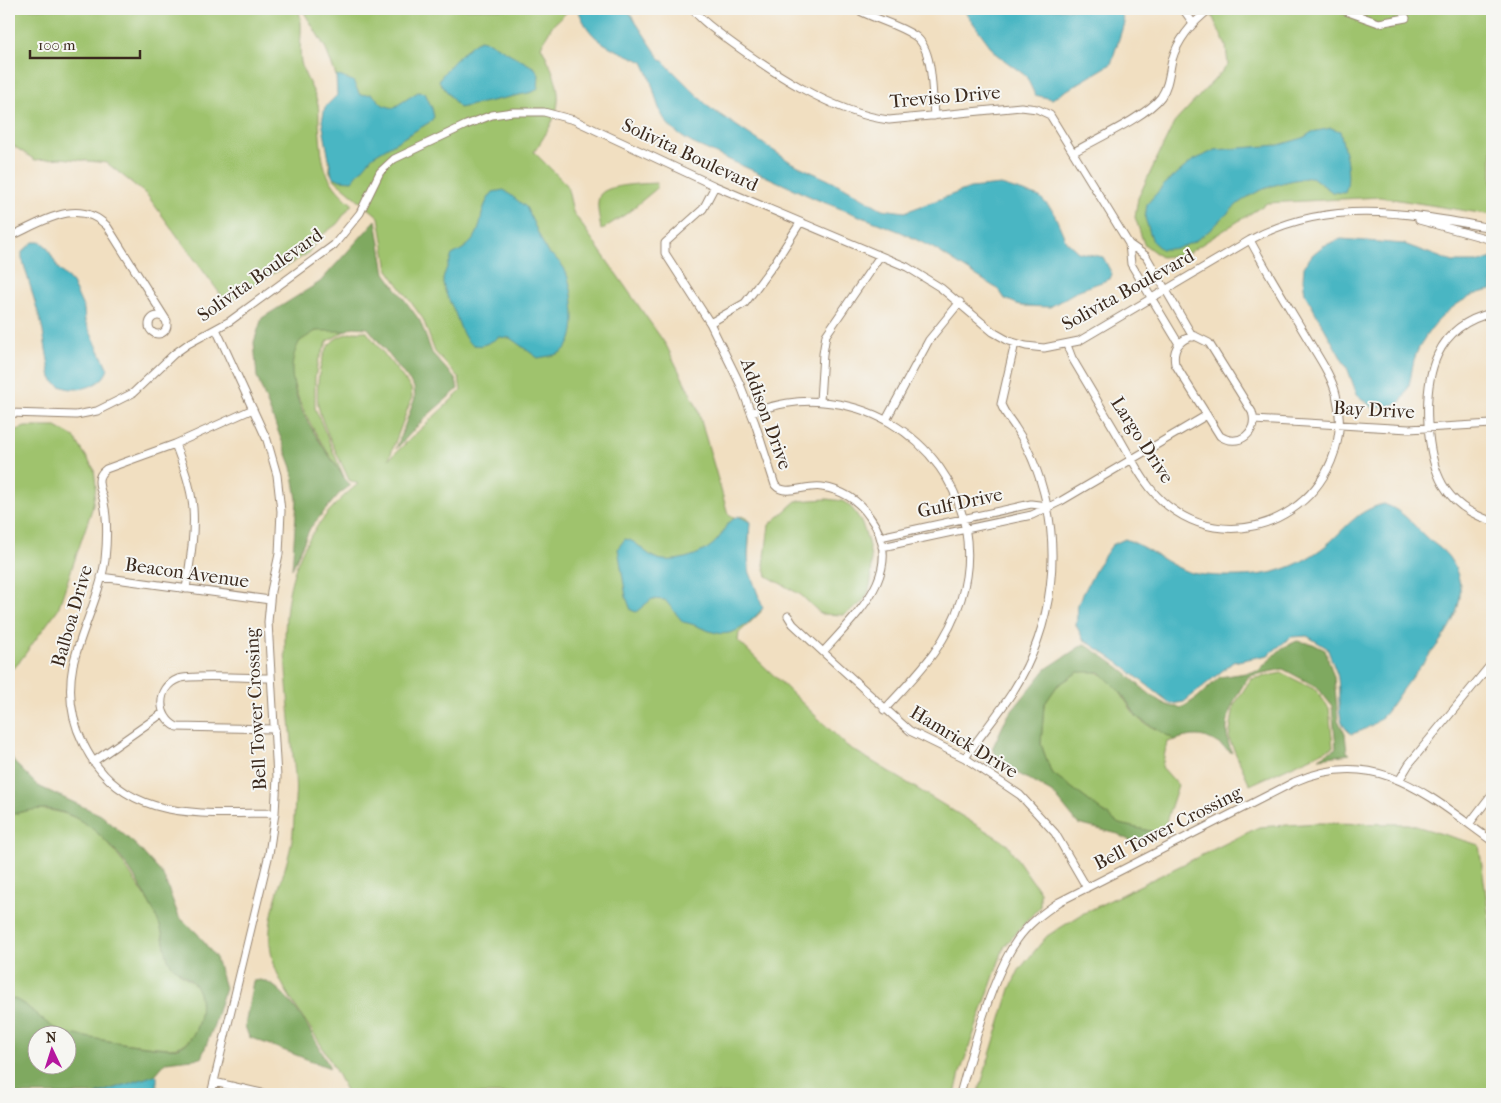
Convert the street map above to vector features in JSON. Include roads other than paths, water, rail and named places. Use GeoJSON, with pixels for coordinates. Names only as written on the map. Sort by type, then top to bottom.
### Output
{"type":"FeatureCollection","features":[{"type":"Feature","properties":{"kind":"street","name":"Treviso Drive"},"geometry":{"type":"LineString","coordinates":[[693,9],[708,25],[788,80],[870,118],[889,120],[1021,107],[1037,109],[1050,115],[1129,244],[1130,261],[1178,344]]}},
{"type":"Feature","properties":{"kind":"street"},"geometry":{"type":"LineString","coordinates":[[856,9],[906,31],[917,37],[924,46],[928,57],[934,116]]}},
{"type":"Feature","properties":{"kind":"street"},"geometry":{"type":"LineString","coordinates":[[1183,9],[1194,23]]}},
{"type":"Feature","properties":{"kind":"street"},"geometry":{"type":"LineString","coordinates":[[1074,152],[1144,112],[1159,99],[1167,85],[1177,49],[1194,23],[1210,9]]}},
{"type":"Feature","properties":{"kind":"street"},"geometry":{"type":"LineString","coordinates":[[1340,9],[1379,23],[1406,18]]}},
{"type":"Feature","properties":{"kind":"street","name":"Solivita Boulevard"},"geometry":{"type":"LineString","coordinates":[[9,413],[76,415],[97,411],[133,394],[174,354],[216,329],[334,245],[360,212],[380,172],[394,159],[422,144],[492,115],[534,111],[574,120],[714,186],[925,277],[960,302],[993,332],[1015,343],[1044,348],[1067,345],[1079,341],[1250,240],[1287,223],[1316,215],[1364,211],[1400,214],[1492,228]]}},
{"type":"Feature","properties":{"kind":"street","name":"Addison Drive"},"geometry":{"type":"LineString","coordinates":[[714,186],[703,209],[668,240],[664,246],[665,253],[710,323],[752,412],[777,487],[788,490],[812,486],[842,492],[866,512],[875,525],[880,537],[882,547],[880,573],[871,596],[823,652]]}},
{"type":"Feature","properties":{"kind":"street"},"geometry":{"type":"LineString","coordinates":[[9,237],[67,212],[84,212],[98,217],[107,226],[167,321]]}},
{"type":"Feature","properties":{"kind":"street","name":"Solivita Boulevard"},"geometry":{"type":"LineString","coordinates":[[1400,214],[1463,234],[1492,240]]}},
{"type":"Feature","properties":{"kind":"street"},"geometry":{"type":"LineString","coordinates":[[710,323],[745,303],[774,264],[800,223]]}},
{"type":"Feature","properties":{"kind":"street","name":"Largo Drive"},"geometry":{"type":"LineString","coordinates":[[1067,345],[1072,358],[1151,490],[1181,514],[1201,523],[1222,527],[1252,526],[1266,523],[1292,510],[1316,489],[1333,458],[1338,424],[1336,394],[1327,372],[1250,240]]}},
{"type":"Feature","properties":{"kind":"street","name":"Treviso Drive"},"geometry":{"type":"LineString","coordinates":[[1129,244],[1144,253],[1193,337]]}},
{"type":"Feature","properties":{"kind":"street"},"geometry":{"type":"LineString","coordinates":[[820,401],[822,354],[826,336],[880,256]]}},
{"type":"Feature","properties":{"kind":"street"},"geometry":{"type":"LineString","coordinates":[[886,420],[929,340],[960,302]]}},
{"type":"Feature","properties":{"kind":"street"},"geometry":{"type":"LineString","coordinates":[[1492,313],[1478,317],[1460,328],[1439,352],[1431,369],[1427,386],[1428,429],[1433,462],[1442,485],[1465,509],[1492,521]]}},
{"type":"Feature","properties":{"kind":"street","name":"Bell Tower Crossing"},"geometry":{"type":"LineString","coordinates":[[211,1094],[269,854],[275,814],[277,777],[275,729],[268,646],[270,600],[279,554],[280,493],[270,449],[216,329]]}},
{"type":"Feature","properties":{"kind":"street"},"geometry":{"type":"LineString","coordinates":[[1193,337],[1201,338],[1209,343],[1252,412],[1254,420],[1252,429],[1246,437],[1231,441],[1220,436],[1175,364],[1174,355],[1178,344],[1193,337]]}},
{"type":"Feature","properties":{"kind":"street"},"geometry":{"type":"LineString","coordinates":[[965,758],[1011,694],[1027,666],[1038,638],[1052,575],[1053,554],[1047,506],[1031,456],[1001,404],[1015,343]]}},
{"type":"Feature","properties":{"kind":"street"},"geometry":{"type":"LineString","coordinates":[[752,412],[781,404],[820,401],[858,408],[886,420],[910,435],[932,457],[949,483],[967,529],[965,582],[949,630],[931,659],[884,710]]}},
{"type":"Feature","properties":{"kind":"street","name":"Balboa Drive"},"geometry":{"type":"LineString","coordinates":[[253,409],[176,444],[106,469],[100,475],[99,483],[104,502],[107,533],[105,564],[78,650],[71,681],[75,721],[80,737],[93,762],[121,790],[153,807],[180,812],[275,814]]}},
{"type":"Feature","properties":{"kind":"street","name":"Gulf Drive"},"geometry":{"type":"LineString","coordinates":[[882,547],[1032,515],[1047,506],[1061,501],[1207,415]]}},
{"type":"Feature","properties":{"kind":"street","name":"Bay Drive"},"geometry":{"type":"LineString","coordinates":[[1254,420],[1428,429],[1492,424]]}},
{"type":"Feature","properties":{"kind":"street"},"geometry":{"type":"LineString","coordinates":[[176,444],[188,480],[193,506],[193,533],[186,589]]}},
{"type":"Feature","properties":{"kind":"street","name":"Gulf Drive"},"geometry":{"type":"LineString","coordinates":[[880,537],[1031,504],[1047,506]]}},
{"type":"Feature","properties":{"kind":"street","name":"Beacon Avenue"},"geometry":{"type":"LineString","coordinates":[[101,576],[270,600]]}},
{"type":"Feature","properties":{"kind":"street","name":"Hamrick Drive"},"geometry":{"type":"LineString","coordinates":[[788,616],[884,710],[920,738],[965,758],[1004,782],[1035,809],[1062,843],[1087,888]]}},
{"type":"Feature","properties":{"kind":"street"},"geometry":{"type":"LineString","coordinates":[[1400,780],[1409,764],[1492,663]]}},
{"type":"Feature","properties":{"kind":"street"},"geometry":{"type":"LineString","coordinates":[[270,678],[180,678],[170,684],[163,694],[161,706],[163,713],[170,723],[185,729],[275,729]]}},
{"type":"Feature","properties":{"kind":"street"},"geometry":{"type":"LineString","coordinates":[[93,762],[163,713]]}},
{"type":"Feature","properties":{"kind":"street","name":"Bell Tower Crossing"},"geometry":{"type":"LineString","coordinates":[[960,1094],[992,994],[1012,948],[1027,928],[1045,911],[1308,776],[1333,770],[1353,769],[1382,773],[1427,794],[1492,840]]}},
{"type":"Feature","properties":{"kind":"street"},"geometry":{"type":"LineString","coordinates":[[1469,824],[1492,794]]}},
{"type":"Feature","properties":{"kind":"street"},"geometry":{"type":"LineString","coordinates":[[214,1082],[266,1094]]}},
{"type":"Feature","properties":{"kind":"water"},"geometry":{"type":"Polygon","coordinates":[[[578,9],[627,9],[659,57],[710,108],[792,163],[844,187],[882,209],[905,212],[970,188],[1001,185],[1040,197],[1053,211],[1066,241],[1078,252],[1103,257],[1112,274],[1110,279],[1079,290],[1050,307],[1022,306],[1005,299],[999,290],[933,248],[901,232],[818,200],[692,143],[669,126],[663,117],[643,62],[612,48],[596,38],[583,21],[578,9]]]}},
{"type":"Feature","properties":{"kind":"water"},"geometry":{"type":"Polygon","coordinates":[[[963,9],[1120,9],[1124,23],[1111,64],[1052,99],[1035,95],[1026,76],[996,54],[963,9]]]}},
{"type":"Feature","properties":{"kind":"water"},"geometry":{"type":"Polygon","coordinates":[[[480,40],[489,42],[535,68],[539,75],[538,88],[533,92],[459,108],[439,81],[457,58],[480,40]]]}},
{"type":"Feature","properties":{"kind":"water"},"geometry":{"type":"Polygon","coordinates":[[[336,75],[353,81],[360,95],[372,94],[383,105],[393,108],[418,92],[425,93],[434,117],[430,122],[373,156],[352,181],[340,180],[332,176],[322,121],[325,107],[337,95],[336,75]]]}},
{"type":"Feature","properties":{"kind":"water"},"geometry":{"type":"Polygon","coordinates":[[[1331,128],[1340,131],[1345,154],[1348,178],[1345,193],[1332,192],[1312,177],[1283,183],[1247,197],[1204,235],[1185,246],[1161,249],[1153,242],[1145,218],[1147,204],[1164,185],[1192,161],[1215,150],[1279,145],[1303,138],[1312,132],[1331,128]]]}},
{"type":"Feature","properties":{"kind":"water"},"geometry":{"type":"Polygon","coordinates":[[[504,190],[526,207],[547,252],[560,263],[567,276],[574,310],[574,323],[569,343],[564,350],[555,355],[538,358],[510,338],[499,337],[480,345],[473,345],[468,342],[444,288],[445,271],[452,255],[472,241],[480,225],[483,209],[493,192],[504,190]]]}},
{"type":"Feature","properties":{"kind":"water"},"geometry":{"type":"Polygon","coordinates":[[[1341,239],[1404,244],[1453,262],[1480,262],[1492,258],[1492,290],[1467,298],[1455,305],[1434,325],[1419,348],[1414,360],[1408,388],[1399,404],[1373,408],[1357,395],[1348,370],[1305,294],[1304,267],[1312,255],[1323,246],[1341,239]]]}},
{"type":"Feature","properties":{"kind":"water"},"geometry":{"type":"Polygon","coordinates":[[[33,242],[41,242],[47,247],[58,268],[72,283],[84,309],[85,321],[108,369],[98,382],[90,386],[73,389],[64,388],[51,378],[42,326],[22,258],[22,252],[33,242]]]}},
{"type":"Feature","properties":{"kind":"water"},"geometry":{"type":"Polygon","coordinates":[[[1384,504],[1403,514],[1428,539],[1446,553],[1458,576],[1460,592],[1458,608],[1443,638],[1380,719],[1364,730],[1352,734],[1342,723],[1337,674],[1327,648],[1307,636],[1291,637],[1268,655],[1233,662],[1184,702],[1171,704],[1119,663],[1083,639],[1076,625],[1078,604],[1098,565],[1112,545],[1125,539],[1189,572],[1220,576],[1259,575],[1282,570],[1305,559],[1326,545],[1364,512],[1384,504]]]}},
{"type":"Feature","properties":{"kind":"water"},"geometry":{"type":"Polygon","coordinates":[[[738,516],[750,522],[749,570],[763,608],[753,619],[735,631],[721,634],[683,622],[665,600],[652,599],[636,612],[631,610],[626,597],[618,548],[625,539],[633,542],[658,559],[682,559],[699,553],[713,544],[727,525],[738,516]]]}},
{"type":"Feature","properties":{"kind":"water"},"geometry":{"type":"Polygon","coordinates":[[[155,1075],[157,1076],[157,1094],[96,1094],[155,1075]]]}}]}
